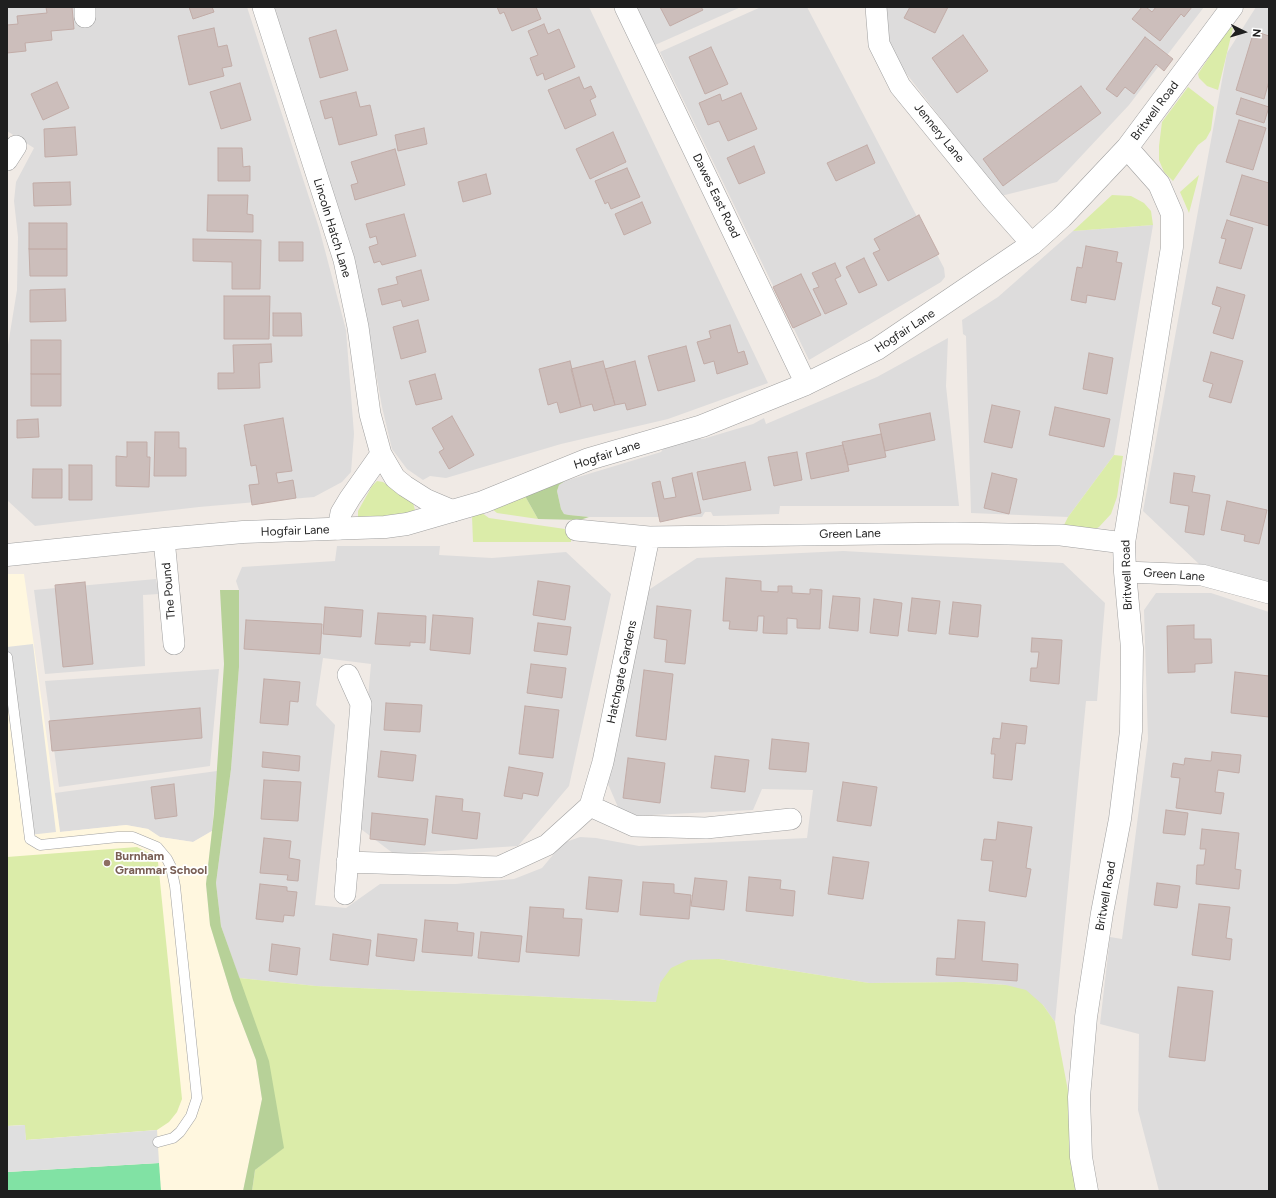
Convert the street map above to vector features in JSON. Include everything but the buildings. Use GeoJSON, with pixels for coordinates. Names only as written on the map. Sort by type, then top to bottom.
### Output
{"type":"FeatureCollection","features":[{"type":"Feature","properties":{"kind":"street","name":"Lincoln Hatch Lane"},"geometry":{"type":"LineString","coordinates":[[263,7],[344,260],[359,334],[370,414],[381,454],[395,478],[405,486],[427,500],[453,511]]}},
{"type":"Feature","properties":{"kind":"street","name":"Dawes East Road"},"geometry":{"type":"LineString","coordinates":[[625,7],[806,384]]}},
{"type":"Feature","properties":{"kind":"street","name":"Jennery Lane"},"geometry":{"type":"LineString","coordinates":[[876,7],[879,44],[900,86],[993,200],[1032,244]]}},
{"type":"Feature","properties":{"kind":"street","name":"Britwell Road"},"geometry":{"type":"LineString","coordinates":[[1087,1191],[1081,1157],[1079,1097],[1081,1068],[1102,913],[1120,819],[1132,731],[1132,648],[1125,572],[1124,543],[1172,247],[1172,214],[1159,184],[1127,148],[1232,7]]}},
{"type":"Feature","properties":{"kind":"street","name":"Hogfair Lane"},"geometry":{"type":"LineString","coordinates":[[7,555],[164,538],[243,532],[385,527],[407,524],[483,502],[589,459],[702,426],[806,384],[877,349],[1032,244],[1062,217],[1127,148]]}},
{"type":"Feature","properties":{"kind":"street"},"geometry":{"type":"LineString","coordinates":[[338,529],[341,513],[381,454]]}},
{"type":"Feature","properties":{"kind":"street","name":"Green Lane"},"geometry":{"type":"LineString","coordinates":[[576,530],[649,537],[955,533],[1061,535],[1124,543]]}},
{"type":"Feature","properties":{"kind":"street","name":"Hatchgate Gardens"},"geometry":{"type":"LineString","coordinates":[[590,806],[603,762],[649,537]]}},
{"type":"Feature","properties":{"kind":"street","name":"The Pound"},"geometry":{"type":"LineString","coordinates":[[164,538],[174,644]]}},
{"type":"Feature","properties":{"kind":"street","name":"Green Lane"},"geometry":{"type":"LineString","coordinates":[[1125,572],[1202,575],[1269,593]]}},
{"type":"Feature","properties":{"kind":"street"},"geometry":{"type":"LineString","coordinates":[[344,894],[361,704],[348,676]]}},
{"type":"Feature","properties":{"kind":"street"},"geometry":{"type":"LineString","coordinates":[[347,862],[499,867],[547,845],[590,806],[634,826],[706,828],[791,819]]}},
{"type":"Feature","properties":{"kind":"lane"},"geometry":{"type":"LineString","coordinates":[[7,657],[30,839],[40,845],[118,837],[133,837],[157,847],[168,859],[172,872],[197,1080],[197,1098],[195,1108],[183,1128],[173,1138],[158,1142]]}},
{"type":"Feature","properties":{"kind":"shaded area"},"geometry":{"type":"Polygon","coordinates":[[[7,7],[247,7],[319,228],[346,330],[354,434],[351,472],[342,482],[314,497],[199,507],[35,526],[8,501],[7,368],[8,345],[17,290],[18,237],[14,201],[16,182],[34,148],[7,131],[7,7]]]}},
{"type":"Feature","properties":{"kind":"shaded area"},"geometry":{"type":"Polygon","coordinates":[[[270,7],[589,7],[768,383],[668,419],[561,444],[446,478],[430,476],[423,480],[407,469],[392,449],[382,407],[364,306],[270,7]]]}},
{"type":"Feature","properties":{"kind":"shaded area"},"geometry":{"type":"Polygon","coordinates":[[[637,7],[741,7],[655,45],[637,7]]]}},
{"type":"Feature","properties":{"kind":"shaded area"},"geometry":{"type":"Polygon","coordinates":[[[761,7],[807,7],[944,268],[945,277],[941,282],[809,360],[660,52],[761,7]]]}},
{"type":"Feature","properties":{"kind":"shaded area"},"geometry":{"type":"Polygon","coordinates":[[[884,7],[1204,7],[1129,105],[1057,182],[1001,196],[902,68],[891,48],[886,32],[884,7]]]}},
{"type":"Feature","properties":{"kind":"shaded area"},"geometry":{"type":"Polygon","coordinates":[[[1256,7],[1269,7],[1269,583],[1210,572],[1211,566],[1199,564],[1143,511],[1227,53],[1256,7]]]}},
{"type":"Feature","properties":{"kind":"shaded area"},"geometry":{"type":"Polygon","coordinates":[[[1153,225],[1114,455],[1068,517],[971,513],[966,336],[963,334],[962,320],[998,297],[1073,231],[1153,225]]]}},
{"type":"Feature","properties":{"kind":"shaded area"},"geometry":{"type":"Polygon","coordinates":[[[948,338],[946,386],[959,506],[780,506],[779,514],[713,516],[711,512],[705,512],[702,517],[589,517],[564,514],[561,509],[557,491],[559,485],[565,481],[661,452],[664,448],[695,438],[703,439],[753,424],[764,418],[766,424],[877,377],[948,338]]]}},
{"type":"Feature","properties":{"kind":"shaded area"},"geometry":{"type":"Polygon","coordinates":[[[337,546],[440,546],[439,555],[492,558],[566,552],[611,594],[569,786],[518,846],[394,854],[353,823],[362,767],[371,664],[323,658],[316,705],[335,725],[315,905],[346,908],[380,884],[456,884],[514,879],[542,868],[563,843],[580,837],[596,838],[639,846],[807,838],[813,790],[762,789],[753,810],[631,816],[621,814],[605,777],[647,591],[697,558],[843,551],[1063,563],[1105,603],[1097,701],[1086,701],[1055,1022],[1043,1005],[1006,985],[964,982],[869,983],[719,959],[660,983],[657,1002],[316,986],[239,978],[221,926],[216,883],[231,769],[239,667],[239,590],[236,581],[242,567],[335,561],[337,546]]]}},
{"type":"Feature","properties":{"kind":"shaded area","name":"Burnham Grammar School"},"geometry":{"type":"Polygon","coordinates":[[[7,574],[24,574],[60,832],[126,825],[148,829],[160,837],[193,842],[212,831],[206,884],[210,925],[233,1000],[256,1060],[262,1099],[243,1191],[7,1191],[7,574]]]}},
{"type":"Feature","properties":{"kind":"shaded area"},"geometry":{"type":"Polygon","coordinates":[[[156,579],[159,594],[143,595],[145,666],[45,674],[34,590],[156,579]]]}},
{"type":"Feature","properties":{"kind":"shaded area"},"geometry":{"type":"Polygon","coordinates":[[[1156,593],[1211,593],[1269,612],[1269,1191],[1159,1191],[1138,1110],[1139,1034],[1100,1024],[1110,937],[1122,939],[1148,739],[1144,610],[1156,593]]]}},
{"type":"Feature","properties":{"kind":"shaded area"},"geometry":{"type":"Polygon","coordinates":[[[33,644],[56,832],[29,835],[7,647],[33,644]]]}},
{"type":"Feature","properties":{"kind":"shaded area"},"geometry":{"type":"Polygon","coordinates":[[[219,669],[210,766],[59,787],[45,681],[219,669]]]}},
{"type":"Feature","properties":{"kind":"shaded area"},"geometry":{"type":"Polygon","coordinates":[[[217,771],[212,831],[193,842],[160,837],[148,829],[126,825],[60,832],[55,793],[217,771]]]}},
{"type":"Feature","properties":{"kind":"shaded area"},"geometry":{"type":"Polygon","coordinates":[[[25,1125],[26,1140],[157,1130],[159,1163],[7,1172],[7,1126],[25,1125]]]}},
{"type":"Feature","properties":{"kind":"green space"},"geometry":{"type":"Polygon","coordinates":[[[1229,27],[1233,28],[1218,90],[1207,86],[1199,78],[1198,74],[1229,27]]]}},
{"type":"Feature","properties":{"kind":"green space"},"geometry":{"type":"Polygon","coordinates":[[[1188,87],[1214,107],[1211,130],[1206,139],[1198,145],[1173,181],[1164,172],[1159,160],[1162,122],[1188,87]]]}},
{"type":"Feature","properties":{"kind":"green space"},"geometry":{"type":"Polygon","coordinates":[[[1199,175],[1189,213],[1180,192],[1199,175]]]}},
{"type":"Feature","properties":{"kind":"green space"},"geometry":{"type":"Polygon","coordinates":[[[1112,195],[1131,196],[1144,203],[1151,211],[1153,225],[1073,231],[1112,195]]]}},
{"type":"Feature","properties":{"kind":"green space"},"geometry":{"type":"Polygon","coordinates":[[[1114,455],[1123,456],[1117,497],[1111,514],[1099,527],[1085,534],[1062,529],[1068,517],[1114,455]]]}},
{"type":"Feature","properties":{"kind":"green space"},"geometry":{"type":"Polygon","coordinates":[[[377,481],[383,482],[413,503],[415,510],[411,512],[378,517],[358,517],[358,511],[372,486],[377,481]]]}},
{"type":"Feature","properties":{"kind":"green space"},"geometry":{"type":"Polygon","coordinates":[[[565,481],[559,485],[557,491],[561,509],[564,514],[589,517],[580,520],[538,519],[525,496],[565,481]]]}},
{"type":"Feature","properties":{"kind":"green space"},"geometry":{"type":"Polygon","coordinates":[[[525,496],[538,519],[497,513],[492,509],[525,496]]]}},
{"type":"Feature","properties":{"kind":"green space"},"geometry":{"type":"Polygon","coordinates":[[[482,513],[489,518],[572,530],[571,542],[473,542],[472,516],[482,513]]]}},
{"type":"Feature","properties":{"kind":"green space"},"geometry":{"type":"Polygon","coordinates":[[[220,590],[239,590],[239,667],[231,769],[216,883],[221,926],[269,1061],[284,1148],[255,1170],[252,1191],[243,1191],[262,1099],[256,1060],[233,1000],[210,925],[206,884],[214,813],[224,664],[220,590]]]}},
{"type":"Feature","properties":{"kind":"green space"},"geometry":{"type":"Polygon","coordinates":[[[137,847],[149,853],[158,862],[182,1099],[177,1112],[169,1122],[157,1130],[26,1140],[24,1125],[7,1126],[7,857],[137,847]]]}},
{"type":"Feature","properties":{"kind":"green space"},"geometry":{"type":"Polygon","coordinates":[[[719,959],[869,983],[964,982],[1006,985],[1026,990],[1043,1005],[1055,1022],[1087,1191],[252,1191],[255,1170],[283,1148],[239,978],[316,986],[656,1002],[660,983],[671,968],[688,960],[719,959]]]}},
{"type":"Feature","properties":{"kind":"green space"},"geometry":{"type":"Polygon","coordinates":[[[159,1163],[161,1191],[7,1191],[7,1172],[159,1163]]]}},
{"type":"Feature","properties":{"kind":"place","name":"Burnham Grammar School"},"geometry":{"type":"Point","coordinates":[107,863]}}]}
